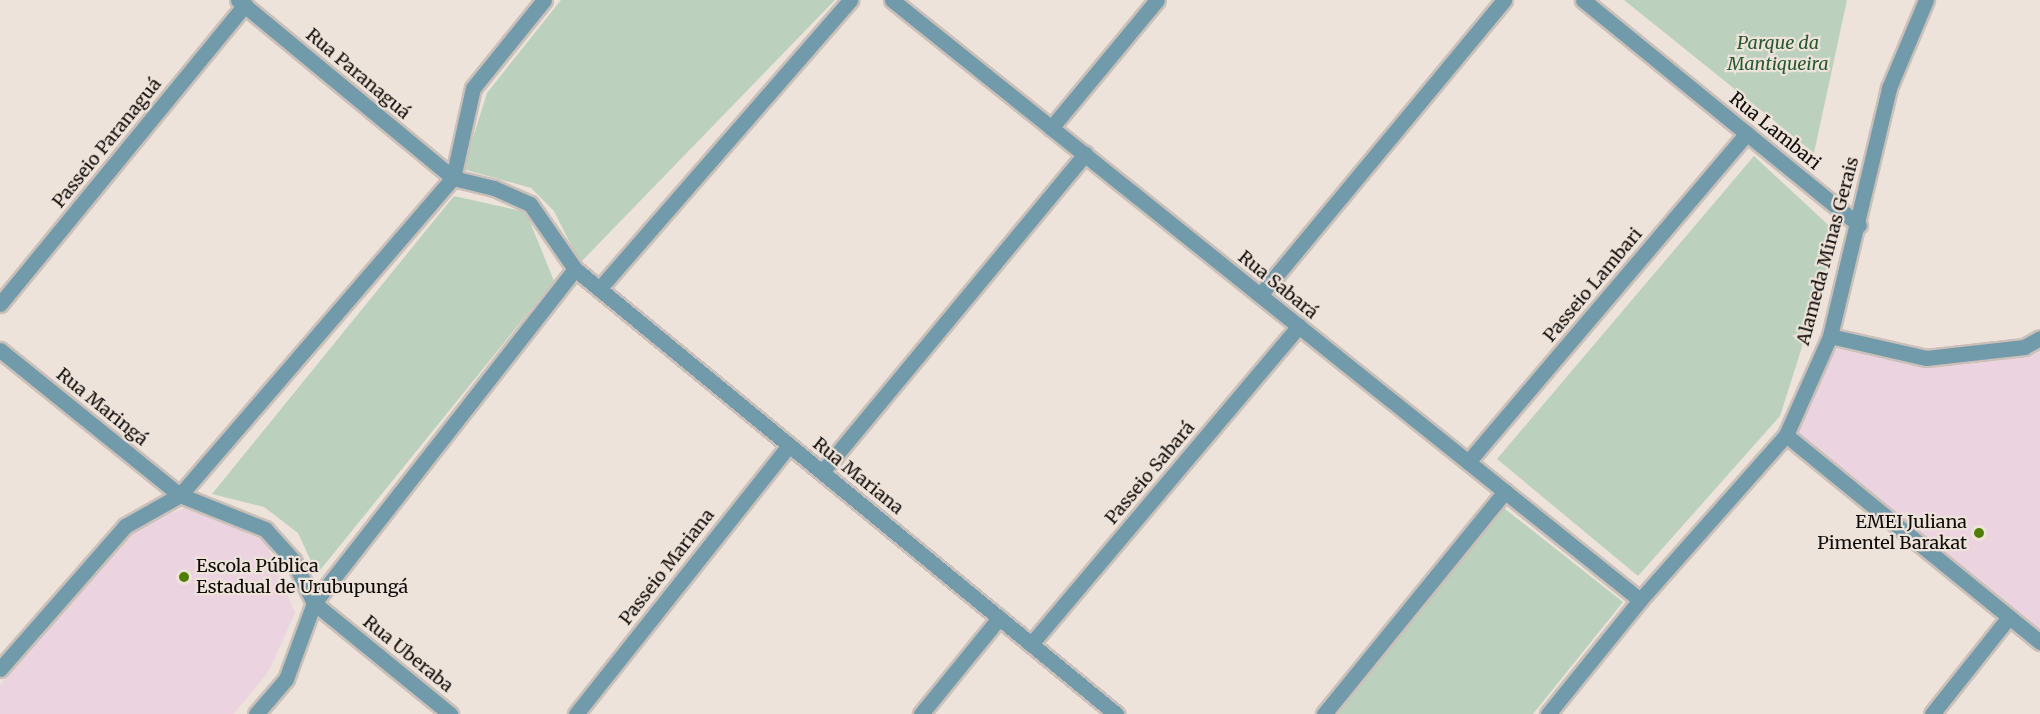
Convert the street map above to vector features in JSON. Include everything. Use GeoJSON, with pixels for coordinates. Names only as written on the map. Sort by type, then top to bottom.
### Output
{"type":"FeatureCollection","features":[{"type":"Feature","properties":{"kind":"street"},"geometry":{"type":"LineString","coordinates":[[0,669],[125,526],[180,495],[453,178],[473,88],[544,0]]}},
{"type":"Feature","properties":{"kind":"street"},"geometry":{"type":"LineString","coordinates":[[599,289],[850,0]]}},
{"type":"Feature","properties":{"kind":"street","name":"Rua Sabará"},"geometry":{"type":"LineString","coordinates":[[892,0],[1641,600]]}},
{"type":"Feature","properties":{"kind":"street"},"geometry":{"type":"LineString","coordinates":[[1052,128],[1157,0]]}},
{"type":"Feature","properties":{"kind":"street"},"geometry":{"type":"LineString","coordinates":[[1260,295],[1504,0]]}},
{"type":"Feature","properties":{"kind":"street","name":"Rua Lambari"},"geometry":{"type":"LineString","coordinates":[[1583,0],[1859,225]]}},
{"type":"Feature","properties":{"kind":"street","name":"Alameda Minas Gerais"},"geometry":{"type":"LineString","coordinates":[[1548,714],[1641,600],[1786,435],[1830,336],[1859,225],[1889,88],[1926,0]]}},
{"type":"Feature","properties":{"kind":"street","name":"Rua Paranaguá"},"geometry":{"type":"LineString","coordinates":[[241,3],[453,178]]}},
{"type":"Feature","properties":{"kind":"street","name":"Passeio Paranaguá"},"geometry":{"type":"LineString","coordinates":[[0,304],[241,3]]}},
{"type":"Feature","properties":{"kind":"street","name":"Passeio Lambari"},"geometry":{"type":"LineString","coordinates":[[1468,462],[1747,133]]}},
{"type":"Feature","properties":{"kind":"street"},"geometry":{"type":"LineString","coordinates":[[822,472],[1085,154]]}},
{"type":"Feature","properties":{"kind":"street","name":"Rua Mariana"},"geometry":{"type":"LineString","coordinates":[[453,178],[494,188],[530,204],[575,269],[1116,714]]}},
{"type":"Feature","properties":{"kind":"street"},"geometry":{"type":"LineString","coordinates":[[256,714],[286,679],[315,603],[575,269]]}},
{"type":"Feature","properties":{"kind":"street","name":"Passeio Sabará"},"geometry":{"type":"LineString","coordinates":[[1031,644],[1299,326]]}},
{"type":"Feature","properties":{"kind":"street"},"geometry":{"type":"LineString","coordinates":[[1830,336],[1926,357],[2024,347],[2040,338]]}},
{"type":"Feature","properties":{"kind":"street","name":"Rua Maringá"},"geometry":{"type":"LineString","coordinates":[[0,350],[180,495]]}},
{"type":"Feature","properties":{"kind":"street"},"geometry":{"type":"LineString","coordinates":[[1786,435],[2040,642]]}},
{"type":"Feature","properties":{"kind":"street","name":"Passeio Mariana"},"geometry":{"type":"LineString","coordinates":[[576,714],[789,445]]}},
{"type":"Feature","properties":{"kind":"street"},"geometry":{"type":"LineString","coordinates":[[1324,714],[1505,491]]}},
{"type":"Feature","properties":{"kind":"street","name":"Rua Uberaba"},"geometry":{"type":"LineString","coordinates":[[180,495],[265,529],[293,560],[315,603],[450,714]]}},
{"type":"Feature","properties":{"kind":"street"},"geometry":{"type":"LineString","coordinates":[[1932,714],[2009,617]]}},
{"type":"Feature","properties":{"kind":"street"},"geometry":{"type":"LineString","coordinates":[[921,714],[999,618]]}},
{"type":"Feature","properties":{"kind":"shaded area","name":"EMEI Juliana Pimentel Barakat"},"geometry":{"type":"Polygon","coordinates":[[[2040,343],[2040,630],[1796,436],[1835,348],[1922,365],[1998,358],[2040,343]]]}},
{"type":"Feature","properties":{"kind":"shaded area","name":"Escola Pública Estadual de Urubupungá"},"geometry":{"type":"Polygon","coordinates":[[[190,506],[266,542],[295,613],[269,671],[234,714],[0,714],[0,685],[125,531],[190,506]]]}},
{"type":"Feature","properties":{"kind":"green space"},"geometry":{"type":"Polygon","coordinates":[[[561,0],[835,0],[580,263],[554,211],[531,188],[463,169],[487,93],[561,0]]]}},
{"type":"Feature","properties":{"kind":"green space","name":"Parque da Mantiqueira"},"geometry":{"type":"Polygon","coordinates":[[[1624,0],[1847,0],[1814,153],[1624,0]]]}},
{"type":"Feature","properties":{"kind":"green space"},"geometry":{"type":"Polygon","coordinates":[[[1754,156],[1838,234],[1780,416],[1638,576],[1497,459],[1754,156]]]}},
{"type":"Feature","properties":{"kind":"green space"},"geometry":{"type":"Polygon","coordinates":[[[454,196],[526,212],[554,281],[317,574],[298,533],[264,507],[212,494],[454,196]]]}},
{"type":"Feature","properties":{"kind":"green space"},"geometry":{"type":"Polygon","coordinates":[[[1504,508],[1623,602],[1533,714],[1338,714],[1504,508]]]}},
{"type":"Feature","properties":{"kind":"place","name":"EMEI Juliana Pimentel Barakat"},"geometry":{"type":"Point","coordinates":[1979,533]}},
{"type":"Feature","properties":{"kind":"place","name":"Escola Pública Estadual de Urubupungá"},"geometry":{"type":"Point","coordinates":[184,577]}}]}
